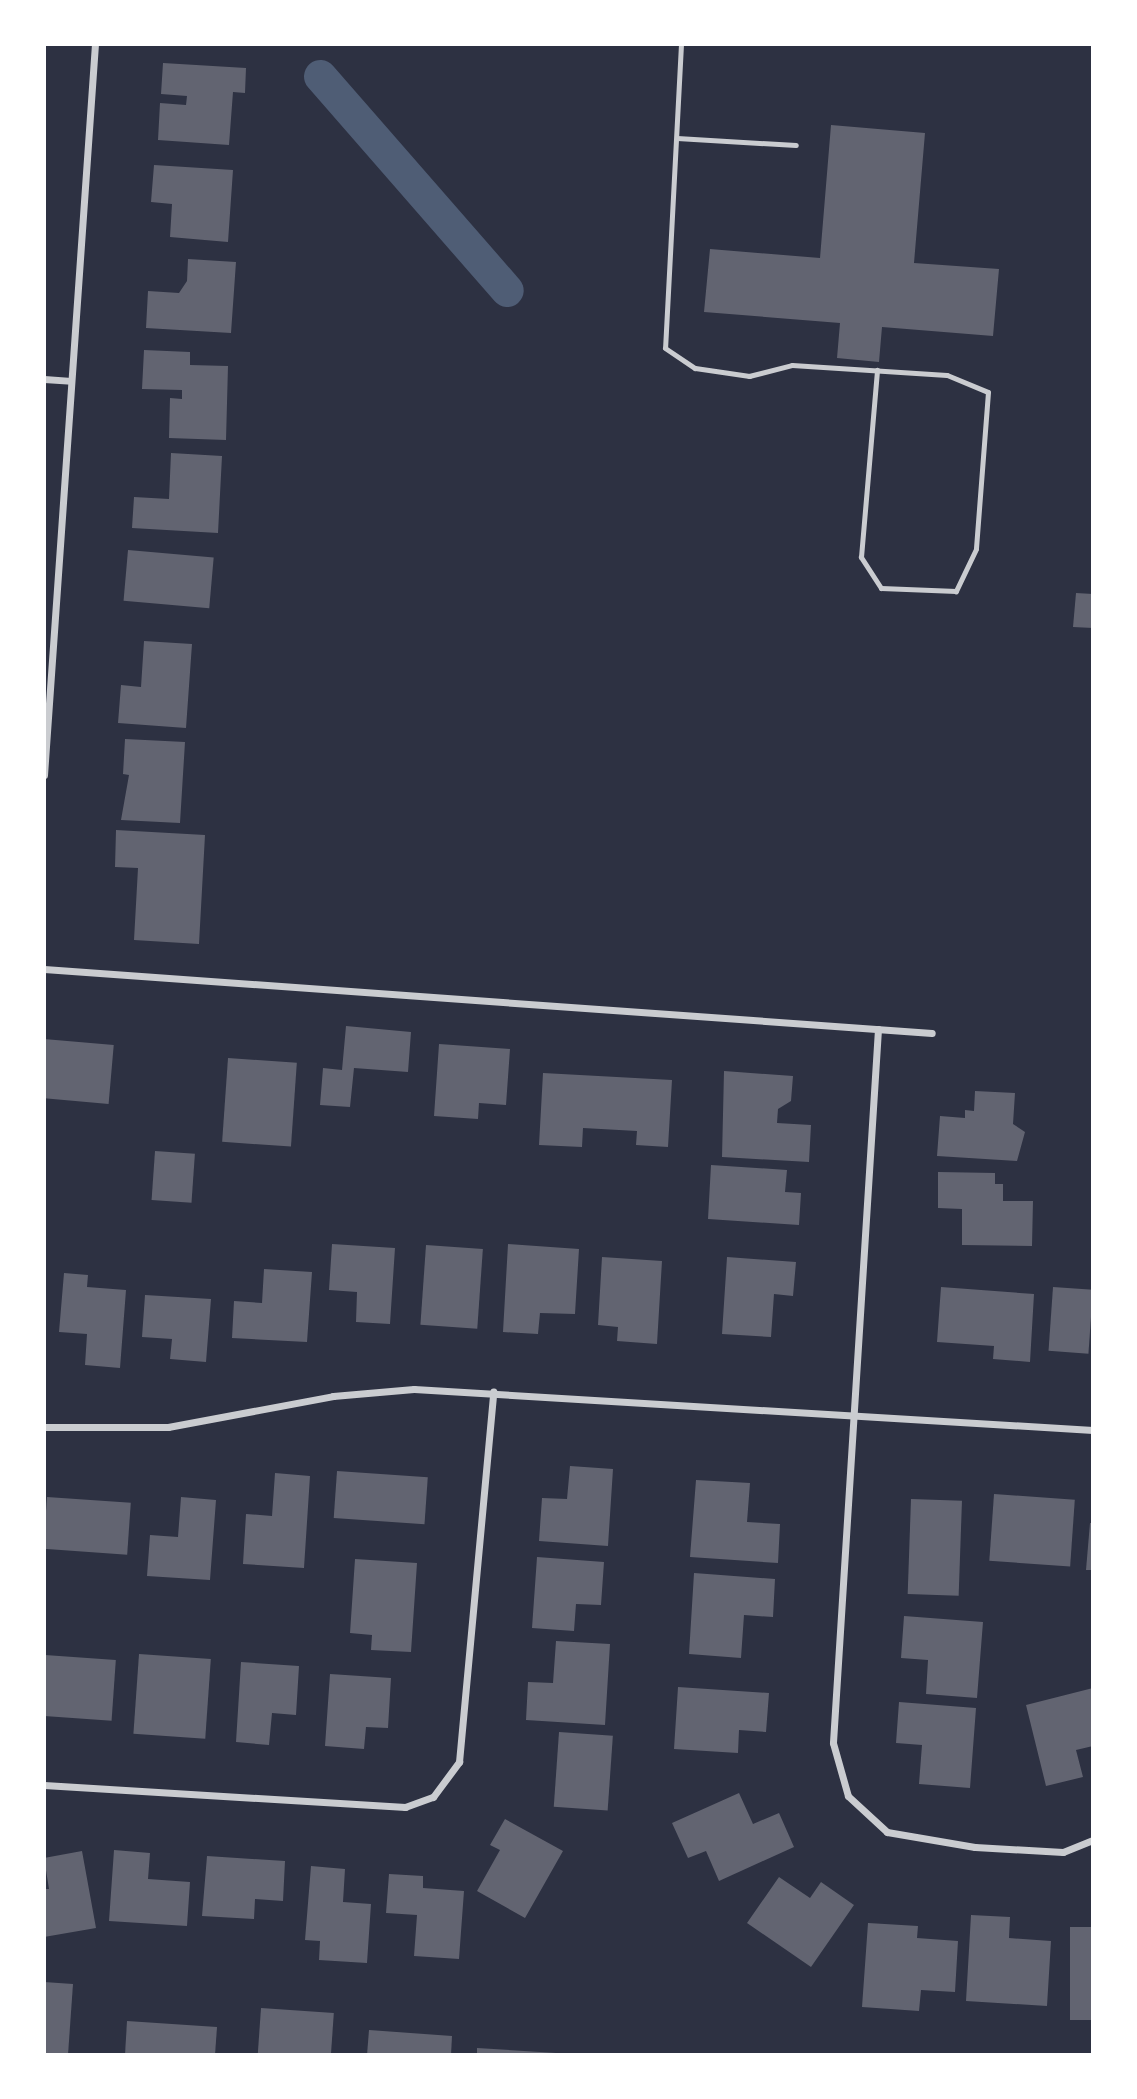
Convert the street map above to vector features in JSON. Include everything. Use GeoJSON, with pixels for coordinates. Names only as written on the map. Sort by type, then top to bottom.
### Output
{"type":"FeatureCollection","features":[{"type":"Feature","properties":{"kind":"street"},"geometry":{"type":"LineString","coordinates":[[44,775],[94,44]]}},
{"type":"Feature","properties":{"kind":"street"},"geometry":{"type":"LineString","coordinates":[[44,379],[71,381]]}},
{"type":"Feature","properties":{"kind":"street"},"geometry":{"type":"LineString","coordinates":[[44,969],[932,1033]]}},
{"type":"Feature","properties":{"kind":"street"},"geometry":{"type":"LineString","coordinates":[[878,1028],[856,1413],[833,1743],[848,1796],[887,1832],[975,1846],[1063,1852],[1093,1840]]}},
{"type":"Feature","properties":{"kind":"street"},"geometry":{"type":"LineString","coordinates":[[44,1427],[168,1427],[333,1396],[414,1390],[493,1392],[856,1413],[1093,1430]]}},
{"type":"Feature","properties":{"kind":"street"},"geometry":{"type":"LineString","coordinates":[[44,1785],[405,1807],[433,1797],[459,1762],[493,1392]]}},
{"type":"Feature","properties":{"kind":"lane"},"geometry":{"type":"LineString","coordinates":[[681,44],[665,348],[695,368],[749,376],[792,365],[877,370],[947,375],[988,392],[976,549],[956,591],[881,588],[861,557],[877,370]]}},
{"type":"Feature","properties":{"kind":"lane"},"geometry":{"type":"LineString","coordinates":[[677,138],[796,145]]}},
{"type":"Feature","properties":{"kind":"building"},"geometry":{"type":"Polygon","coordinates":[[[163,63],[246,68],[245,93],[233,92],[229,145],[158,140],[160,103],[186,105],[187,96],[161,94],[163,63]]]}},
{"type":"Feature","properties":{"kind":"building"},"geometry":{"type":"Polygon","coordinates":[[[831,125],[925,133],[914,263],[999,269],[993,336],[882,327],[879,362],[837,358],[840,323],[704,312],[710,249],[820,258],[831,125]]]}},
{"type":"Feature","properties":{"kind":"building"},"geometry":{"type":"Polygon","coordinates":[[[154,165],[233,170],[228,242],[170,237],[172,204],[151,202],[154,165]]]}},
{"type":"Feature","properties":{"kind":"building"},"geometry":{"type":"Polygon","coordinates":[[[188,259],[236,262],[231,333],[146,328],[148,291],[179,293],[187,281],[188,259]]]}},
{"type":"Feature","properties":{"kind":"building"},"geometry":{"type":"Polygon","coordinates":[[[144,350],[190,352],[190,365],[228,366],[226,440],[169,438],[170,398],[182,399],[182,390],[142,389],[144,350]]]}},
{"type":"Feature","properties":{"kind":"building"},"geometry":{"type":"Polygon","coordinates":[[[171,453],[222,456],[218,533],[132,528],[134,497],[169,499],[171,453]]]}},
{"type":"Feature","properties":{"kind":"building"},"geometry":{"type":"Polygon","coordinates":[[[128,550],[214,557],[209,608],[124,601],[128,550]]]}},
{"type":"Feature","properties":{"kind":"building"},"geometry":{"type":"Polygon","coordinates":[[[1076,593],[1093,594],[1093,628],[1073,627],[1076,593]]]}},
{"type":"Feature","properties":{"kind":"building"},"geometry":{"type":"Polygon","coordinates":[[[144,641],[192,644],[186,728],[118,723],[121,685],[141,687],[144,641]]]}},
{"type":"Feature","properties":{"kind":"building"},"geometry":{"type":"Polygon","coordinates":[[[125,739],[185,742],[180,823],[121,820],[129,775],[123,774],[125,739]]]}},
{"type":"Feature","properties":{"kind":"building"},"geometry":{"type":"Polygon","coordinates":[[[116,830],[205,835],[199,944],[134,940],[138,868],[115,867],[116,830]]]}},
{"type":"Feature","properties":{"kind":"building"},"geometry":{"type":"Polygon","coordinates":[[[346,1026],[411,1032],[408,1072],[354,1068],[350,1107],[320,1105],[323,1068],[342,1070],[346,1026]]]}},
{"type":"Feature","properties":{"kind":"building"},"geometry":{"type":"Polygon","coordinates":[[[44,1039],[114,1045],[109,1104],[44,1098],[44,1039]]]}},
{"type":"Feature","properties":{"kind":"building"},"geometry":{"type":"Polygon","coordinates":[[[439,1044],[510,1049],[506,1105],[479,1103],[478,1119],[434,1116],[439,1044]]]}},
{"type":"Feature","properties":{"kind":"building"},"geometry":{"type":"Polygon","coordinates":[[[228,1058],[297,1063],[291,1147],[222,1142],[228,1058]]]}},
{"type":"Feature","properties":{"kind":"building"},"geometry":{"type":"Polygon","coordinates":[[[724,1071],[793,1076],[791,1101],[778,1109],[777,1123],[811,1125],[809,1162],[722,1157],[724,1071]]]}},
{"type":"Feature","properties":{"kind":"building"},"geometry":{"type":"Polygon","coordinates":[[[543,1073],[672,1080],[668,1147],[636,1145],[637,1131],[583,1128],[582,1147],[539,1145],[543,1073]]]}},
{"type":"Feature","properties":{"kind":"building"},"geometry":{"type":"Polygon","coordinates":[[[975,1091],[1015,1093],[1013,1124],[1025,1132],[1017,1161],[937,1156],[940,1116],[965,1118],[965,1110],[974,1111],[975,1091]]]}},
{"type":"Feature","properties":{"kind":"building"},"geometry":{"type":"Polygon","coordinates":[[[155,1151],[195,1154],[191,1203],[152,1200],[155,1151]]]}},
{"type":"Feature","properties":{"kind":"building"},"geometry":{"type":"Polygon","coordinates":[[[711,1165],[787,1170],[785,1192],[801,1193],[799,1225],[708,1219],[711,1165]]]}},
{"type":"Feature","properties":{"kind":"building"},"geometry":{"type":"Polygon","coordinates":[[[938,1172],[995,1173],[995,1184],[1003,1184],[1003,1201],[1033,1201],[1032,1246],[962,1245],[962,1209],[938,1208],[938,1172]]]}},
{"type":"Feature","properties":{"kind":"building"},"geometry":{"type":"Polygon","coordinates":[[[332,1244],[395,1248],[390,1324],[356,1322],[357,1292],[329,1290],[332,1244]]]}},
{"type":"Feature","properties":{"kind":"building"},"geometry":{"type":"Polygon","coordinates":[[[508,1244],[579,1249],[575,1314],[540,1313],[538,1334],[503,1332],[508,1244]]]}},
{"type":"Feature","properties":{"kind":"building"},"geometry":{"type":"Polygon","coordinates":[[[426,1245],[483,1249],[477,1329],[420,1325],[426,1245]]]}},
{"type":"Feature","properties":{"kind":"building"},"geometry":{"type":"Polygon","coordinates":[[[602,1257],[662,1261],[657,1344],[617,1341],[618,1327],[598,1325],[602,1257]]]}},
{"type":"Feature","properties":{"kind":"building"},"geometry":{"type":"Polygon","coordinates":[[[727,1257],[796,1262],[793,1296],[774,1294],[771,1337],[722,1334],[727,1257]]]}},
{"type":"Feature","properties":{"kind":"building"},"geometry":{"type":"Polygon","coordinates":[[[264,1269],[312,1272],[307,1342],[232,1338],[234,1301],[262,1303],[264,1269]]]}},
{"type":"Feature","properties":{"kind":"building"},"geometry":{"type":"Polygon","coordinates":[[[64,1273],[88,1275],[87,1287],[126,1290],[120,1368],[85,1365],[87,1334],[59,1332],[64,1273]]]}},
{"type":"Feature","properties":{"kind":"building"},"geometry":{"type":"Polygon","coordinates":[[[941,1287],[1034,1294],[1030,1362],[993,1359],[994,1346],[937,1342],[941,1287]]]}},
{"type":"Feature","properties":{"kind":"building"},"geometry":{"type":"Polygon","coordinates":[[[1053,1287],[1093,1290],[1088,1354],[1049,1351],[1053,1287]]]}},
{"type":"Feature","properties":{"kind":"building"},"geometry":{"type":"Polygon","coordinates":[[[145,1295],[211,1299],[206,1362],[170,1359],[172,1339],[142,1337],[145,1295]]]}},
{"type":"Feature","properties":{"kind":"building"},"geometry":{"type":"Polygon","coordinates":[[[570,1466],[613,1469],[608,1546],[539,1541],[542,1498],[567,1499],[570,1466]]]}},
{"type":"Feature","properties":{"kind":"building"},"geometry":{"type":"Polygon","coordinates":[[[337,1471],[428,1477],[424,1524],[334,1518],[337,1471]]]}},
{"type":"Feature","properties":{"kind":"building"},"geometry":{"type":"Polygon","coordinates":[[[275,1473],[310,1476],[304,1568],[243,1564],[246,1514],[272,1516],[275,1473]]]}},
{"type":"Feature","properties":{"kind":"building"},"geometry":{"type":"Polygon","coordinates":[[[696,1480],[750,1483],[747,1522],[780,1524],[778,1563],[690,1557],[696,1480]]]}},
{"type":"Feature","properties":{"kind":"building"},"geometry":{"type":"Polygon","coordinates":[[[994,1494],[1075,1500],[1070,1566],[989,1561],[994,1494]]]}},
{"type":"Feature","properties":{"kind":"building"},"geometry":{"type":"Polygon","coordinates":[[[47,1497],[131,1503],[127,1555],[44,1549],[47,1497]]]}},
{"type":"Feature","properties":{"kind":"building"},"geometry":{"type":"Polygon","coordinates":[[[181,1497],[216,1500],[210,1580],[147,1576],[150,1535],[178,1537],[181,1497]]]}},
{"type":"Feature","properties":{"kind":"building"},"geometry":{"type":"Polygon","coordinates":[[[911,1499],[962,1501],[959,1596],[908,1594],[911,1499]]]}},
{"type":"Feature","properties":{"kind":"building"},"geometry":{"type":"Polygon","coordinates":[[[1090,1523],[1093,1523],[1093,1570],[1086,1570],[1090,1523]]]}},
{"type":"Feature","properties":{"kind":"building"},"geometry":{"type":"Polygon","coordinates":[[[537,1557],[604,1562],[601,1605],[576,1604],[574,1631],[532,1628],[537,1557]]]}},
{"type":"Feature","properties":{"kind":"building"},"geometry":{"type":"Polygon","coordinates":[[[355,1559],[417,1563],[411,1652],[371,1650],[372,1635],[350,1633],[355,1559]]]}},
{"type":"Feature","properties":{"kind":"building"},"geometry":{"type":"Polygon","coordinates":[[[694,1573],[775,1579],[773,1617],[744,1615],[741,1658],[689,1654],[694,1573]]]}},
{"type":"Feature","properties":{"kind":"building"},"geometry":{"type":"Polygon","coordinates":[[[904,1616],[983,1622],[977,1698],[926,1694],[928,1660],[901,1658],[904,1616]]]}},
{"type":"Feature","properties":{"kind":"building"},"geometry":{"type":"Polygon","coordinates":[[[556,1641],[610,1644],[605,1725],[526,1720],[528,1682],[553,1683],[556,1641]]]}},
{"type":"Feature","properties":{"kind":"building"},"geometry":{"type":"Polygon","coordinates":[[[139,1654],[211,1659],[205,1739],[133,1734],[139,1654]]]}},
{"type":"Feature","properties":{"kind":"building"},"geometry":{"type":"Polygon","coordinates":[[[45,1655],[116,1660],[112,1721],[44,1716],[45,1655]]]}},
{"type":"Feature","properties":{"kind":"building"},"geometry":{"type":"Polygon","coordinates":[[[241,1662],[299,1666],[296,1715],[272,1713],[269,1745],[236,1742],[241,1662]]]}},
{"type":"Feature","properties":{"kind":"building"},"geometry":{"type":"Polygon","coordinates":[[[330,1674],[391,1678],[388,1728],[366,1727],[364,1749],[325,1746],[330,1674]]]}},
{"type":"Feature","properties":{"kind":"building"},"geometry":{"type":"Polygon","coordinates":[[[678,1687],[769,1693],[766,1732],[739,1730],[738,1753],[674,1749],[678,1687]]]}},
{"type":"Feature","properties":{"kind":"building"},"geometry":{"type":"Polygon","coordinates":[[[1093,1688],[1093,1746],[1076,1750],[1083,1777],[1046,1786],[1026,1705],[1093,1688]]]}},
{"type":"Feature","properties":{"kind":"building"},"geometry":{"type":"Polygon","coordinates":[[[899,1702],[976,1708],[970,1788],[919,1784],[922,1745],[896,1743],[899,1702]]]}},
{"type":"Feature","properties":{"kind":"building"},"geometry":{"type":"Polygon","coordinates":[[[559,1732],[613,1736],[608,1811],[554,1807],[559,1732]]]}},
{"type":"Feature","properties":{"kind":"building"},"geometry":{"type":"Polygon","coordinates":[[[739,1793],[753,1824],[779,1813],[794,1847],[719,1881],[706,1851],[688,1858],[672,1823],[739,1793]]]}},
{"type":"Feature","properties":{"kind":"building"},"geometry":{"type":"Polygon","coordinates":[[[505,1819],[563,1851],[525,1918],[477,1891],[500,1850],[490,1845],[505,1819]]]}},
{"type":"Feature","properties":{"kind":"building"},"geometry":{"type":"Polygon","coordinates":[[[114,1850],[150,1853],[148,1879],[190,1882],[187,1926],[109,1921],[114,1850]]]}},
{"type":"Feature","properties":{"kind":"building"},"geometry":{"type":"Polygon","coordinates":[[[82,1851],[96,1928],[44,1937],[44,1889],[49,1889],[44,1858],[82,1851]]]}},
{"type":"Feature","properties":{"kind":"building"},"geometry":{"type":"Polygon","coordinates":[[[207,1856],[285,1861],[283,1901],[255,1899],[254,1919],[202,1916],[207,1856]]]}},
{"type":"Feature","properties":{"kind":"building"},"geometry":{"type":"Polygon","coordinates":[[[311,1866],[345,1869],[343,1902],[371,1904],[367,1963],[319,1960],[320,1941],[305,1940],[311,1866]]]}},
{"type":"Feature","properties":{"kind":"building"},"geometry":{"type":"Polygon","coordinates":[[[389,1874],[423,1876],[423,1888],[464,1891],[459,1959],[414,1956],[417,1915],[386,1913],[389,1874]]]}},
{"type":"Feature","properties":{"kind":"building"},"geometry":{"type":"Polygon","coordinates":[[[779,1877],[810,1898],[821,1882],[854,1905],[811,1967],[747,1923],[779,1877]]]}},
{"type":"Feature","properties":{"kind":"building"},"geometry":{"type":"Polygon","coordinates":[[[971,1915],[1010,1917],[1009,1938],[1051,1941],[1047,2006],[966,2001],[971,1915]]]}},
{"type":"Feature","properties":{"kind":"building"},"geometry":{"type":"Polygon","coordinates":[[[868,1923],[918,1926],[917,1938],[958,1941],[955,1992],[921,1990],[919,2011],[862,2007],[868,1923]]]}},
{"type":"Feature","properties":{"kind":"building"},"geometry":{"type":"Polygon","coordinates":[[[1070,1927],[1093,1927],[1093,2020],[1070,2020],[1070,1927]]]}},
{"type":"Feature","properties":{"kind":"building"},"geometry":{"type":"Polygon","coordinates":[[[44,1982],[73,1984],[68,2055],[44,2055],[44,1982]]]}},
{"type":"Feature","properties":{"kind":"building"},"geometry":{"type":"Polygon","coordinates":[[[261,2008],[334,2013],[331,2055],[258,2055],[261,2008]]]}},
{"type":"Feature","properties":{"kind":"building"},"geometry":{"type":"Polygon","coordinates":[[[127,2021],[217,2027],[215,2055],[125,2055],[127,2021]]]}},
{"type":"Feature","properties":{"kind":"building"},"geometry":{"type":"Polygon","coordinates":[[[369,2030],[452,2036],[451,2055],[367,2055],[369,2030]]]}},
{"type":"Feature","properties":{"kind":"building"},"geometry":{"type":"Polygon","coordinates":[[[477,2048],[556,2053],[556,2055],[477,2055],[477,2048]]]}},
{"type":"Feature","properties":{"kind":"waterway"},"geometry":{"type":"LineString","coordinates":[[320,76],[507,290]]}}]}
